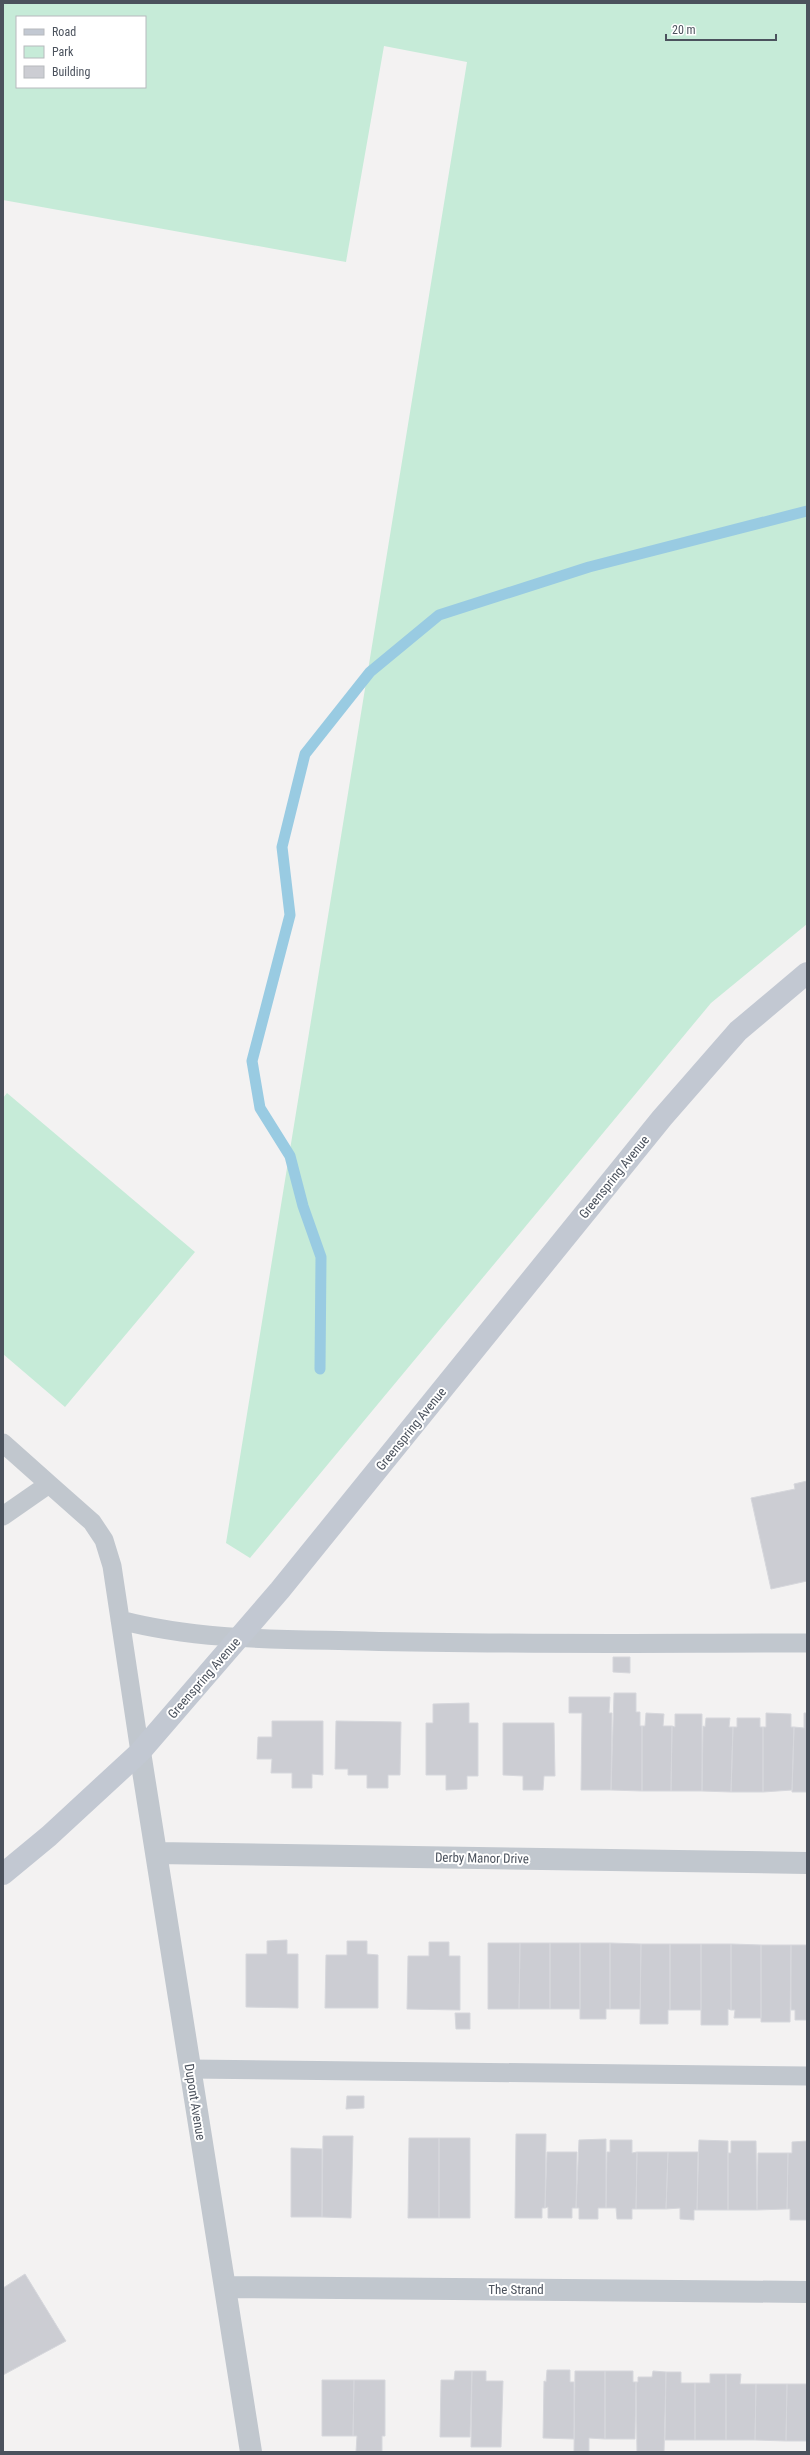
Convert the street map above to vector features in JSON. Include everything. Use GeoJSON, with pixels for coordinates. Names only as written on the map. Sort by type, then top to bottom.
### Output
{"type":"FeatureCollection","features":[{"type":"Feature","properties":{"kind":"main road","name":"Greenspring Avenue"},"geometry":{"type":"LineString","coordinates":[[3,1874],[49,1836],[140,1752],[336,1522],[662,1118],[738,1031],[807,973]]}},
{"type":"Feature","properties":{"kind":"street","name":"Dupont Avenue"},"geometry":{"type":"LineString","coordinates":[[140,1752],[251,2452]]}},
{"type":"Feature","properties":{"kind":"street","name":"Derby Manor Drive"},"geometry":{"type":"LineString","coordinates":[[156,1854],[807,1862]]}},
{"type":"Feature","properties":{"kind":"street","name":"The Strand"},"geometry":{"type":"LineString","coordinates":[[225,2287],[807,2292]]}},
{"type":"Feature","properties":{"kind":"lane"},"geometry":{"type":"LineString","coordinates":[[3,1443],[92,1522],[104,1540],[112,1566],[140,1752]]}},
{"type":"Feature","properties":{"kind":"lane"},"geometry":{"type":"LineString","coordinates":[[3,1516],[49,1484]]}},
{"type":"Feature","properties":{"kind":"lane"},"geometry":{"type":"LineString","coordinates":[[120,1620],[153,1629],[238,1637],[470,1644],[807,1643]]}},
{"type":"Feature","properties":{"kind":"lane"},"geometry":{"type":"LineString","coordinates":[[190,2069],[807,2076]]}},
{"type":"Feature","properties":{"kind":"green space"},"geometry":{"type":"Polygon","coordinates":[[[3,3],[807,3],[807,924],[711,1003],[250,1558],[226,1543],[467,62],[384,46],[346,262],[3,200],[3,3]]]}},
{"type":"Feature","properties":{"kind":"green space"},"geometry":{"type":"Polygon","coordinates":[[[7,1093],[195,1252],[65,1407],[3,1354],[3,1098],[7,1093]]]}},
{"type":"Feature","properties":{"kind":"building"},"geometry":{"type":"Polygon","coordinates":[[[807,1481],[807,1581],[771,1589],[751,1498],[795,1489],[794,1484],[807,1481]]]}},
{"type":"Feature","properties":{"kind":"building"},"geometry":{"type":"Polygon","coordinates":[[[613,1657],[630,1657],[630,1673],[613,1672],[613,1657]]]}},
{"type":"Feature","properties":{"kind":"building"},"geometry":{"type":"Polygon","coordinates":[[[614,1693],[636,1693],[636,1712],[640,1712],[640,1726],[642,1726],[642,1791],[611,1790],[614,1693]]]}},
{"type":"Feature","properties":{"kind":"building"},"geometry":{"type":"Polygon","coordinates":[[[569,1697],[610,1697],[609,1713],[612,1713],[611,1790],[581,1790],[582,1713],[569,1713],[569,1697]]]}},
{"type":"Feature","properties":{"kind":"building"},"geometry":{"type":"Polygon","coordinates":[[[469,1703],[469,1723],[478,1723],[478,1776],[467,1776],[467,1789],[446,1790],[446,1775],[426,1775],[426,1723],[433,1723],[433,1704],[469,1703]]]}},
{"type":"Feature","properties":{"kind":"building"},"geometry":{"type":"Polygon","coordinates":[[[646,1713],[664,1714],[663,1726],[672,1726],[671,1791],[642,1791],[642,1726],[645,1726],[646,1713]]]}},
{"type":"Feature","properties":{"kind":"building"},"geometry":{"type":"Polygon","coordinates":[[[766,1713],[791,1714],[791,1727],[794,1727],[792,1790],[763,1792],[763,1727],[766,1727],[766,1713]]]}},
{"type":"Feature","properties":{"kind":"building"},"geometry":{"type":"Polygon","coordinates":[[[804,1713],[807,1713],[807,1792],[792,1792],[794,1727],[804,1728],[804,1713]]]}},
{"type":"Feature","properties":{"kind":"building"},"geometry":{"type":"Polygon","coordinates":[[[675,1714],[702,1714],[702,1791],[671,1791],[672,1726],[675,1727],[675,1714]]]}},
{"type":"Feature","properties":{"kind":"building"},"geometry":{"type":"Polygon","coordinates":[[[706,1718],[730,1718],[729,1727],[733,1727],[731,1792],[702,1791],[703,1726],[705,1727],[706,1718]]]}},
{"type":"Feature","properties":{"kind":"building"},"geometry":{"type":"Polygon","coordinates":[[[737,1718],[760,1718],[760,1727],[763,1727],[763,1792],[731,1792],[733,1727],[737,1727],[737,1718]]]}},
{"type":"Feature","properties":{"kind":"building"},"geometry":{"type":"Polygon","coordinates":[[[272,1721],[323,1721],[323,1775],[312,1774],[312,1788],[292,1788],[292,1773],[271,1773],[272,1759],[257,1759],[258,1737],[272,1737],[272,1721]]]}},
{"type":"Feature","properties":{"kind":"building"},"geometry":{"type":"Polygon","coordinates":[[[336,1721],[401,1722],[400,1775],[388,1775],[388,1788],[367,1788],[367,1775],[348,1775],[348,1769],[335,1769],[336,1721]]]}},
{"type":"Feature","properties":{"kind":"building"},"geometry":{"type":"Polygon","coordinates":[[[503,1723],[554,1723],[555,1776],[544,1776],[543,1790],[523,1790],[523,1776],[503,1775],[503,1723]]]}},
{"type":"Feature","properties":{"kind":"building"},"geometry":{"type":"Polygon","coordinates":[[[287,1940],[287,1954],[298,1954],[298,2008],[246,2007],[246,1954],[267,1954],[267,1941],[287,1940]]]}},
{"type":"Feature","properties":{"kind":"building"},"geometry":{"type":"Polygon","coordinates":[[[347,1941],[367,1941],[367,1954],[378,1955],[378,2008],[325,2008],[326,1955],[347,1955],[347,1941]]]}},
{"type":"Feature","properties":{"kind":"building"},"geometry":{"type":"Polygon","coordinates":[[[429,1942],[449,1942],[449,1956],[460,1956],[460,2010],[407,2009],[408,1956],[429,1956],[429,1942]]]}},
{"type":"Feature","properties":{"kind":"building"},"geometry":{"type":"Polygon","coordinates":[[[488,1943],[520,1943],[519,2009],[488,2009],[488,1943]]]}},
{"type":"Feature","properties":{"kind":"building"},"geometry":{"type":"Polygon","coordinates":[[[520,1943],[550,1943],[550,2009],[519,2009],[520,1943]]]}},
{"type":"Feature","properties":{"kind":"building"},"geometry":{"type":"Polygon","coordinates":[[[550,1943],[580,1943],[580,2009],[550,2009],[550,1943]]]}},
{"type":"Feature","properties":{"kind":"building"},"geometry":{"type":"Polygon","coordinates":[[[580,1943],[610,1943],[610,2009],[606,2009],[606,2019],[580,2019],[580,1943]]]}},
{"type":"Feature","properties":{"kind":"building"},"geometry":{"type":"Polygon","coordinates":[[[610,1943],[641,1944],[640,2009],[610,2009],[610,1943]]]}},
{"type":"Feature","properties":{"kind":"building"},"geometry":{"type":"Polygon","coordinates":[[[641,1944],[670,1944],[670,2010],[668,2010],[668,2024],[640,2024],[641,1944]]]}},
{"type":"Feature","properties":{"kind":"building"},"geometry":{"type":"Polygon","coordinates":[[[670,1944],[701,1944],[701,2010],[670,2010],[670,1944]]]}},
{"type":"Feature","properties":{"kind":"building"},"geometry":{"type":"Polygon","coordinates":[[[701,1944],[731,1944],[731,2010],[728,2009],[728,2025],[701,2025],[701,1944]]]}},
{"type":"Feature","properties":{"kind":"building"},"geometry":{"type":"Polygon","coordinates":[[[731,1944],[761,1945],[761,2018],[734,2018],[735,2010],[731,2010],[731,1944]]]}},
{"type":"Feature","properties":{"kind":"building"},"geometry":{"type":"Polygon","coordinates":[[[761,1945],[791,1945],[790,2022],[761,2022],[761,1945]]]}},
{"type":"Feature","properties":{"kind":"building"},"geometry":{"type":"Polygon","coordinates":[[[791,1945],[807,1945],[807,2020],[795,2020],[795,2010],[791,2010],[791,1945]]]}},
{"type":"Feature","properties":{"kind":"building"},"geometry":{"type":"Polygon","coordinates":[[[455,2013],[470,2013],[470,2029],[456,2029],[455,2013]]]}},
{"type":"Feature","properties":{"kind":"building"},"geometry":{"type":"Polygon","coordinates":[[[347,2096],[364,2096],[364,2108],[346,2109],[347,2096]]]}},
{"type":"Feature","properties":{"kind":"building"},"geometry":{"type":"Polygon","coordinates":[[[516,2134],[546,2134],[545,2208],[542,2208],[542,2218],[515,2218],[516,2134]]]}},
{"type":"Feature","properties":{"kind":"building"},"geometry":{"type":"Polygon","coordinates":[[[323,2136],[353,2136],[351,2218],[322,2217],[323,2136]]]}},
{"type":"Feature","properties":{"kind":"building"},"geometry":{"type":"Polygon","coordinates":[[[409,2138],[439,2138],[439,2218],[408,2218],[409,2138]]]}},
{"type":"Feature","properties":{"kind":"building"},"geometry":{"type":"Polygon","coordinates":[[[439,2138],[470,2138],[470,2218],[439,2218],[439,2138]]]}},
{"type":"Feature","properties":{"kind":"building"},"geometry":{"type":"Polygon","coordinates":[[[606,2139],[606,2208],[598,2208],[598,2219],[579,2219],[579,2208],[576,2208],[579,2140],[606,2139]]]}},
{"type":"Feature","properties":{"kind":"building"},"geometry":{"type":"Polygon","coordinates":[[[610,2140],[632,2140],[632,2153],[637,2152],[636,2209],[632,2209],[632,2219],[617,2219],[616,2208],[606,2208],[607,2152],[610,2152],[610,2140]]]}},
{"type":"Feature","properties":{"kind":"building"},"geometry":{"type":"Polygon","coordinates":[[[699,2140],[728,2141],[728,2210],[697,2210],[699,2140]]]}},
{"type":"Feature","properties":{"kind":"building"},"geometry":{"type":"Polygon","coordinates":[[[731,2141],[756,2141],[757,2210],[728,2210],[728,2153],[731,2153],[731,2141]]]}},
{"type":"Feature","properties":{"kind":"building"},"geometry":{"type":"Polygon","coordinates":[[[807,2141],[807,2220],[790,2220],[790,2209],[787,2209],[788,2153],[792,2153],[792,2142],[807,2141]]]}},
{"type":"Feature","properties":{"kind":"building"},"geometry":{"type":"Polygon","coordinates":[[[291,2148],[322,2149],[322,2217],[291,2217],[291,2148]]]}},
{"type":"Feature","properties":{"kind":"building"},"geometry":{"type":"Polygon","coordinates":[[[547,2152],[577,2152],[576,2208],[572,2208],[572,2218],[548,2218],[548,2207],[545,2208],[547,2152]]]}},
{"type":"Feature","properties":{"kind":"building"},"geometry":{"type":"Polygon","coordinates":[[[637,2152],[668,2152],[666,2209],[636,2209],[637,2152]]]}},
{"type":"Feature","properties":{"kind":"building"},"geometry":{"type":"Polygon","coordinates":[[[668,2152],[698,2152],[697,2210],[694,2210],[694,2220],[680,2219],[680,2208],[666,2209],[668,2152]]]}},
{"type":"Feature","properties":{"kind":"building"},"geometry":{"type":"Polygon","coordinates":[[[758,2153],[788,2153],[787,2209],[757,2210],[758,2153]]]}},
{"type":"Feature","properties":{"kind":"building"},"geometry":{"type":"Polygon","coordinates":[[[25,2274],[66,2341],[3,2375],[3,2288],[25,2274]]]}},
{"type":"Feature","properties":{"kind":"building"},"geometry":{"type":"Polygon","coordinates":[[[547,2370],[570,2370],[570,2382],[574,2382],[574,2439],[543,2438],[544,2381],[546,2382],[547,2370]]]}},
{"type":"Feature","properties":{"kind":"building"},"geometry":{"type":"Polygon","coordinates":[[[455,2371],[472,2371],[470,2437],[440,2437],[441,2380],[454,2380],[455,2371]]]}},
{"type":"Feature","properties":{"kind":"building"},"geometry":{"type":"Polygon","coordinates":[[[472,2371],[486,2371],[486,2381],[503,2381],[501,2447],[471,2447],[472,2371]]]}},
{"type":"Feature","properties":{"kind":"building"},"geometry":{"type":"Polygon","coordinates":[[[575,2371],[605,2371],[605,2439],[589,2438],[589,2452],[574,2452],[575,2371]]]}},
{"type":"Feature","properties":{"kind":"building"},"geometry":{"type":"Polygon","coordinates":[[[605,2371],[633,2371],[633,2382],[636,2382],[635,2439],[605,2439],[605,2371]]]}},
{"type":"Feature","properties":{"kind":"building"},"geometry":{"type":"Polygon","coordinates":[[[653,2371],[666,2372],[664,2452],[637,2452],[636,2382],[638,2382],[638,2377],[652,2377],[653,2371]]]}},
{"type":"Feature","properties":{"kind":"building"},"geometry":{"type":"Polygon","coordinates":[[[666,2372],[681,2372],[681,2383],[695,2383],[695,2440],[665,2440],[666,2372]]]}},
{"type":"Feature","properties":{"kind":"building"},"geometry":{"type":"Polygon","coordinates":[[[710,2374],[726,2374],[726,2440],[695,2440],[695,2383],[710,2383],[710,2374]]]}},
{"type":"Feature","properties":{"kind":"building"},"geometry":{"type":"Polygon","coordinates":[[[726,2374],[741,2374],[740,2384],[756,2384],[755,2440],[726,2440],[726,2374]]]}},
{"type":"Feature","properties":{"kind":"building"},"geometry":{"type":"Polygon","coordinates":[[[322,2380],[354,2380],[353,2436],[322,2436],[322,2380]]]}},
{"type":"Feature","properties":{"kind":"building"},"geometry":{"type":"Polygon","coordinates":[[[354,2380],[385,2380],[385,2436],[382,2436],[382,2452],[356,2452],[357,2436],[353,2436],[354,2380]]]}},
{"type":"Feature","properties":{"kind":"building"},"geometry":{"type":"Polygon","coordinates":[[[756,2384],[787,2384],[786,2441],[755,2440],[756,2384]]]}},
{"type":"Feature","properties":{"kind":"building"},"geometry":{"type":"Polygon","coordinates":[[[787,2384],[807,2384],[807,2441],[786,2441],[787,2384]]]}},
{"type":"Feature","properties":{"kind":"waterway"},"geometry":{"type":"LineString","coordinates":[[320,1369],[321,1257],[303,1206],[290,1156],[260,1108],[252,1061],[290,915],[282,847],[305,754],[370,672],[439,615],[589,567],[807,511]]}}]}
